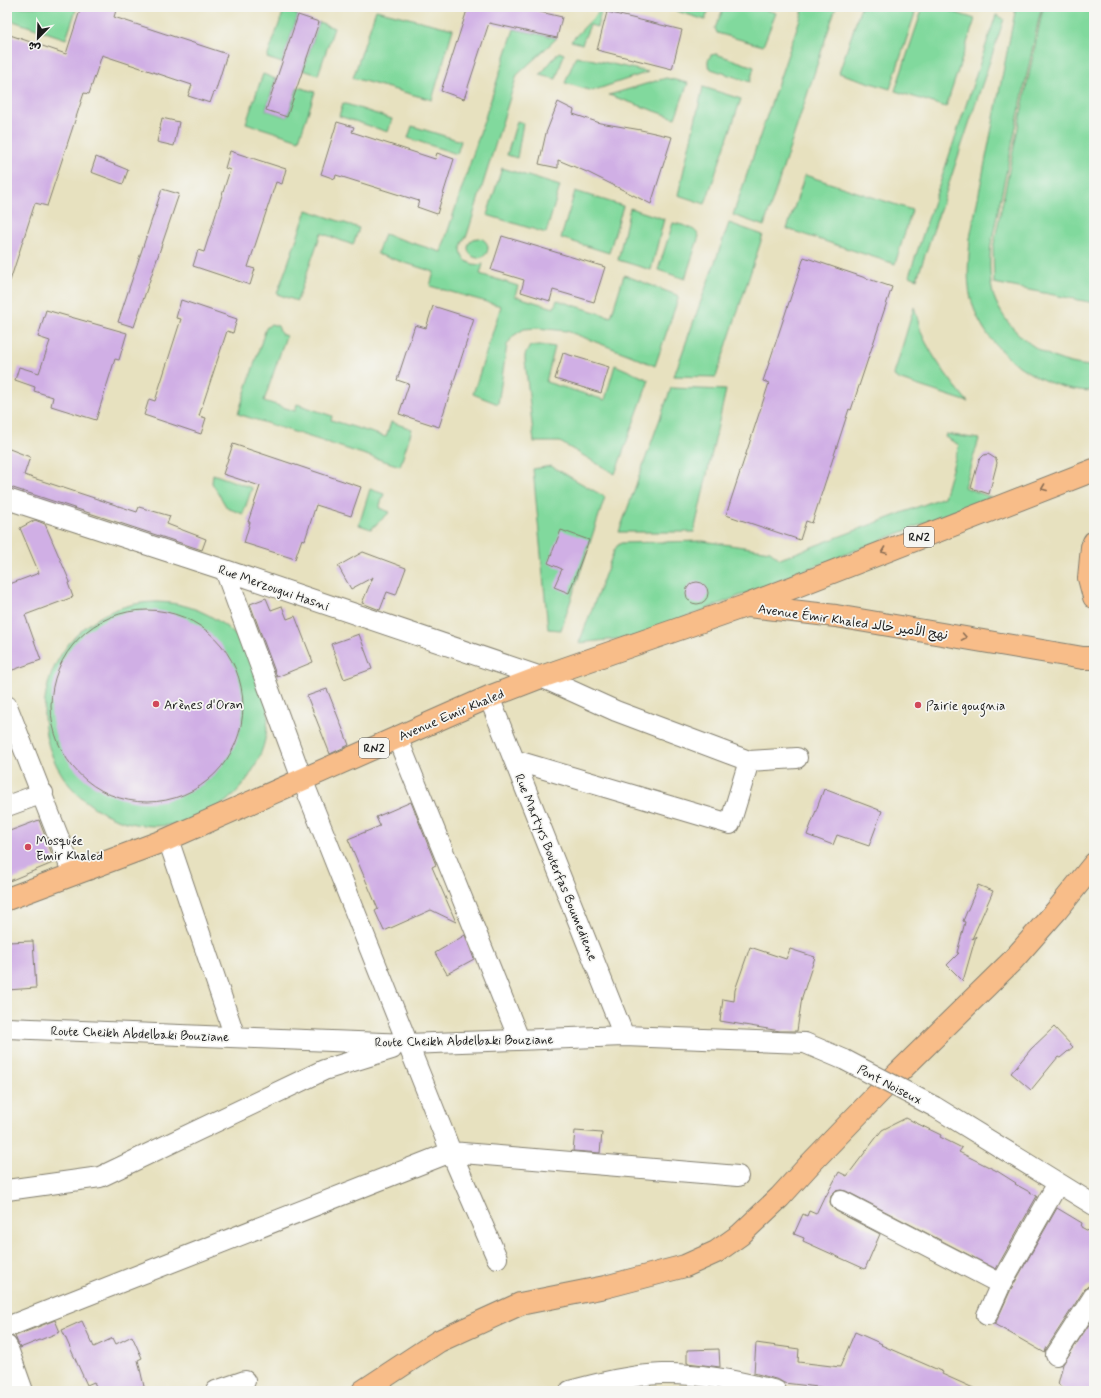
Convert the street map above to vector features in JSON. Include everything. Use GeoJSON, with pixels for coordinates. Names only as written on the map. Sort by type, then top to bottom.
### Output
{"type":"FeatureCollection","features":[{"type":"Feature","properties":{"kind":"main road","name":"Avenue Émir Khaled نهج الأمير خالد"},"geometry":{"type":"LineString","coordinates":[[745,606],[1070,478],[1094,470]]}},
{"type":"Feature","properties":{"kind":"main road","name":"RN2"},"geometry":{"type":"LineString","coordinates":[[1070,478],[1094,475]]}},
{"type":"Feature","properties":{"kind":"main road"},"geometry":{"type":"LineString","coordinates":[[1094,542],[1092,547],[1089,578],[1094,597]]}},
{"type":"Feature","properties":{"kind":"main road","name":"Avenue Émir Khaled نهج الأمير خالد"},"geometry":{"type":"LineString","coordinates":[[745,606],[836,616],[1090,660]]}},
{"type":"Feature","properties":{"kind":"main road","name":"Avenue Emir Khaled"},"geometry":{"type":"LineString","coordinates":[[7,899],[168,838],[489,697],[541,676],[745,606]]}},
{"type":"Feature","properties":{"kind":"main road"},"geometry":{"type":"LineString","coordinates":[[363,1391],[439,1341],[520,1304],[605,1287],[685,1266],[716,1252],[740,1235],[780,1197],[811,1162],[898,1073],[1012,961],[1057,910],[1094,864]]}},
{"type":"Feature","properties":{"kind":"street","name":"Rue Merzougui Hasni"},"geometry":{"type":"LineString","coordinates":[[7,499],[541,676],[616,711],[749,761]]}},
{"type":"Feature","properties":{"kind":"street"},"geometry":{"type":"LineString","coordinates":[[225,570],[302,779],[451,1152],[496,1258]]}},
{"type":"Feature","properties":{"kind":"street","name":"Rue Martyrs Bouterfas Boumediene"},"geometry":{"type":"LineString","coordinates":[[489,697],[624,1036]]}},
{"type":"Feature","properties":{"kind":"street"},"geometry":{"type":"LineString","coordinates":[[7,706],[43,793],[73,874]]}},
{"type":"Feature","properties":{"kind":"street"},"geometry":{"type":"LineString","coordinates":[[397,737],[519,1039]]}},
{"type":"Feature","properties":{"kind":"street"},"geometry":{"type":"LineString","coordinates":[[514,760],[730,824],[749,761],[797,758]]}},
{"type":"Feature","properties":{"kind":"street"},"geometry":{"type":"LineString","coordinates":[[7,806],[43,793]]}},
{"type":"Feature","properties":{"kind":"street"},"geometry":{"type":"LineString","coordinates":[[168,838],[235,1037]]}},
{"type":"Feature","properties":{"kind":"street","name":"Route Cheikh Abdelbaki Bouziane"},"geometry":{"type":"LineString","coordinates":[[7,1028],[408,1044],[624,1036],[805,1043],[845,1060]]}},
{"type":"Feature","properties":{"kind":"street"},"geometry":{"type":"LineString","coordinates":[[7,1190],[100,1177],[324,1070],[408,1044]]}},
{"type":"Feature","properties":{"kind":"street","name":"Pont Noiseux"},"geometry":{"type":"LineString","coordinates":[[845,1060],[935,1107],[1058,1183]]}},
{"type":"Feature","properties":{"kind":"street"},"geometry":{"type":"LineString","coordinates":[[7,1327],[451,1152],[738,1176]]}},
{"type":"Feature","properties":{"kind":"street"},"geometry":{"type":"LineString","coordinates":[[986,1315],[1001,1284],[1058,1183],[1094,1205]]}},
{"type":"Feature","properties":{"kind":"street"},"geometry":{"type":"LineString","coordinates":[[841,1201],[1001,1284]]}},
{"type":"Feature","properties":{"kind":"street"},"geometry":{"type":"LineString","coordinates":[[1056,1355],[1094,1296]]}},
{"type":"Feature","properties":{"kind":"street"},"geometry":{"type":"LineString","coordinates":[[7,1346],[23,1391]]}},
{"type":"Feature","properties":{"kind":"street"},"geometry":{"type":"LineString","coordinates":[[570,1391],[601,1387],[632,1377],[663,1374],[698,1375],[776,1391]]}},
{"type":"Feature","properties":{"kind":"street"},"geometry":{"type":"LineString","coordinates":[[216,1391],[245,1381]]}},
{"type":"Feature","properties":{"kind":"green space"},"geometry":{"type":"Polygon","coordinates":[[[7,7],[77,7],[66,39],[7,19],[7,7]]]}},
{"type":"Feature","properties":{"kind":"green space"},"geometry":{"type":"Polygon","coordinates":[[[664,7],[710,7],[705,20],[664,7]]]}},
{"type":"Feature","properties":{"kind":"green space"},"geometry":{"type":"Polygon","coordinates":[[[724,7],[758,7],[776,13],[763,46],[717,33],[715,28],[724,7]]]}},
{"type":"Feature","properties":{"kind":"green space"},"geometry":{"type":"Polygon","coordinates":[[[804,7],[836,7],[764,226],[733,215],[804,7]]]}},
{"type":"Feature","properties":{"kind":"green space"},"geometry":{"type":"Polygon","coordinates":[[[861,7],[917,7],[890,89],[839,73],[861,7]]]}},
{"type":"Feature","properties":{"kind":"green space"},"geometry":{"type":"Polygon","coordinates":[[[923,7],[938,7],[975,19],[946,107],[895,91],[923,7]]]}},
{"type":"Feature","properties":{"kind":"green space"},"geometry":{"type":"Polygon","coordinates":[[[1016,7],[1042,7],[991,244],[990,266],[992,289],[996,302],[1003,316],[1024,339],[1036,348],[1064,361],[1079,365],[1094,366],[1094,391],[1074,389],[1054,384],[1035,376],[1018,365],[1002,351],[989,336],[978,318],[969,291],[968,276],[970,238],[1016,7]]]}},
{"type":"Feature","properties":{"kind":"green space"},"geometry":{"type":"Polygon","coordinates":[[[1044,7],[1094,7],[1094,303],[994,283],[993,248],[1044,7]]]}},
{"type":"Feature","properties":{"kind":"green space"},"geometry":{"type":"Polygon","coordinates":[[[602,9],[597,27],[590,25],[582,44],[571,41],[602,9]]]}},
{"type":"Feature","properties":{"kind":"green space"},"geometry":{"type":"Polygon","coordinates":[[[284,10],[298,15],[282,63],[267,58],[284,10]]]}},
{"type":"Feature","properties":{"kind":"green space"},"geometry":{"type":"Polygon","coordinates":[[[376,10],[453,29],[432,100],[353,78],[376,10]]]}},
{"type":"Feature","properties":{"kind":"green space"},"geometry":{"type":"Polygon","coordinates":[[[996,15],[1004,19],[917,279],[909,276],[996,15]]]}},
{"type":"Feature","properties":{"kind":"green space"},"geometry":{"type":"Polygon","coordinates":[[[319,22],[334,28],[318,75],[303,70],[319,22]]]}},
{"type":"Feature","properties":{"kind":"green space"},"geometry":{"type":"Polygon","coordinates":[[[514,29],[557,38],[517,75],[467,235],[461,246],[463,257],[466,261],[476,265],[483,264],[480,274],[518,286],[515,296],[554,308],[557,300],[611,317],[624,275],[679,296],[655,366],[567,331],[537,328],[524,329],[513,336],[507,345],[498,404],[473,394],[501,306],[430,286],[434,272],[377,254],[384,234],[441,252],[514,29]]]}},
{"type":"Feature","properties":{"kind":"green space"},"geometry":{"type":"Polygon","coordinates":[[[559,52],[564,54],[556,79],[540,75],[559,52]]]}},
{"type":"Feature","properties":{"kind":"green space"},"geometry":{"type":"Polygon","coordinates":[[[716,54],[754,67],[750,82],[711,69],[708,65],[708,60],[711,55],[716,54]]]}},
{"type":"Feature","properties":{"kind":"green space"},"geometry":{"type":"Polygon","coordinates":[[[576,56],[648,72],[592,91],[565,83],[576,56]]]}},
{"type":"Feature","properties":{"kind":"green space"},"geometry":{"type":"Polygon","coordinates":[[[263,74],[276,79],[266,110],[287,117],[298,87],[315,92],[299,140],[246,123],[263,74]]]}},
{"type":"Feature","properties":{"kind":"green space"},"geometry":{"type":"Polygon","coordinates":[[[666,78],[688,83],[675,118],[609,95],[666,78]]]}},
{"type":"Feature","properties":{"kind":"green space"},"geometry":{"type":"Polygon","coordinates":[[[703,87],[741,99],[705,204],[678,195],[703,87]]]}},
{"type":"Feature","properties":{"kind":"green space"},"geometry":{"type":"Polygon","coordinates":[[[343,103],[392,119],[388,132],[339,116],[343,103]]]}},
{"type":"Feature","properties":{"kind":"green space"},"geometry":{"type":"Polygon","coordinates":[[[517,121],[523,123],[517,158],[507,155],[517,121]]]}},
{"type":"Feature","properties":{"kind":"green space"},"geometry":{"type":"Polygon","coordinates":[[[412,126],[461,141],[457,154],[408,138],[412,126]]]}},
{"type":"Feature","properties":{"kind":"green space"},"geometry":{"type":"Polygon","coordinates":[[[502,168],[560,186],[546,233],[487,215],[502,168]]]}},
{"type":"Feature","properties":{"kind":"green space"},"geometry":{"type":"Polygon","coordinates":[[[805,175],[912,210],[895,264],[787,229],[805,175]]]}},
{"type":"Feature","properties":{"kind":"green space"},"geometry":{"type":"Polygon","coordinates":[[[575,191],[623,206],[609,253],[561,238],[575,191]]]}},
{"type":"Feature","properties":{"kind":"green space"},"geometry":{"type":"Polygon","coordinates":[[[630,208],[664,219],[651,270],[618,260],[630,208]]]}},
{"type":"Feature","properties":{"kind":"green space"},"geometry":{"type":"Polygon","coordinates":[[[307,210],[359,228],[353,245],[321,233],[297,301],[277,294],[307,210]]]}},
{"type":"Feature","properties":{"kind":"green space"},"geometry":{"type":"Polygon","coordinates":[[[673,223],[695,230],[699,236],[685,279],[658,270],[673,223]]]}},
{"type":"Feature","properties":{"kind":"green space"},"geometry":{"type":"Polygon","coordinates":[[[729,223],[763,235],[716,377],[674,376],[729,223]]]}},
{"type":"Feature","properties":{"kind":"green space"},"geometry":{"type":"Polygon","coordinates":[[[478,238],[485,241],[488,248],[485,255],[478,258],[471,255],[468,248],[471,241],[478,238]]]}},
{"type":"Feature","properties":{"kind":"green space"},"geometry":{"type":"Polygon","coordinates":[[[914,307],[921,332],[930,351],[968,402],[895,377],[895,371],[914,307]]]}},
{"type":"Feature","properties":{"kind":"green space"},"geometry":{"type":"Polygon","coordinates":[[[271,324],[278,326],[281,334],[286,336],[264,401],[295,411],[297,404],[332,416],[331,420],[386,437],[391,422],[412,429],[400,466],[238,414],[266,328],[271,324]]]}},
{"type":"Feature","properties":{"kind":"green space"},"geometry":{"type":"Polygon","coordinates":[[[530,346],[555,347],[546,382],[605,400],[615,365],[649,380],[615,474],[560,442],[534,442],[525,360],[525,355],[530,346]]]}},
{"type":"Feature","properties":{"kind":"green space"},"geometry":{"type":"Polygon","coordinates":[[[671,388],[726,390],[694,532],[619,532],[671,388]]]}},
{"type":"Feature","properties":{"kind":"green space"},"geometry":{"type":"Polygon","coordinates":[[[946,434],[979,439],[964,487],[991,497],[635,637],[579,643],[614,551],[621,543],[703,541],[770,551],[780,559],[944,497],[959,445],[945,437],[946,434]]]}},
{"type":"Feature","properties":{"kind":"green space"},"geometry":{"type":"Polygon","coordinates":[[[551,466],[605,497],[561,630],[548,629],[533,469],[551,466]]]}},
{"type":"Feature","properties":{"kind":"green space"},"geometry":{"type":"Polygon","coordinates":[[[213,474],[252,488],[243,514],[227,508],[212,483],[213,474]]]}},
{"type":"Feature","properties":{"kind":"green space"},"geometry":{"type":"Polygon","coordinates":[[[370,489],[384,494],[379,508],[390,512],[371,529],[359,525],[370,489]]]}},
{"type":"Feature","properties":{"kind":"green space","name":"Arènes d'Oran"},"geometry":{"type":"Polygon","coordinates":[[[145,602],[167,602],[199,610],[209,615],[227,627],[243,643],[260,671],[266,692],[268,714],[266,736],[260,757],[243,785],[227,801],[199,818],[167,826],[145,826],[113,818],[103,813],[85,801],[69,785],[52,757],[44,725],[44,703],[52,671],[57,661],[69,643],[85,627],[113,610],[145,602]]]}},
{"type":"Feature","properties":{"kind":"building"},"geometry":{"type":"Polygon","coordinates":[[[81,7],[117,7],[114,17],[227,54],[215,93],[214,92],[210,103],[188,96],[192,85],[102,55],[89,94],[84,93],[47,206],[35,203],[10,281],[7,280],[7,34],[66,54],[81,7]]]}},
{"type":"Feature","properties":{"kind":"building"},"geometry":{"type":"Polygon","coordinates":[[[468,7],[519,7],[562,17],[557,38],[489,23],[464,99],[441,91],[468,7]]]}},
{"type":"Feature","properties":{"kind":"building"},"geometry":{"type":"Polygon","coordinates":[[[607,12],[682,30],[672,69],[597,50],[607,12]]]}},
{"type":"Feature","properties":{"kind":"building"},"geometry":{"type":"Polygon","coordinates":[[[298,15],[319,22],[287,117],[266,110],[298,15]]]}},
{"type":"Feature","properties":{"kind":"building"},"geometry":{"type":"Polygon","coordinates":[[[558,102],[574,110],[573,114],[600,123],[672,137],[651,204],[587,172],[558,160],[558,168],[539,164],[546,133],[558,102]]]}},
{"type":"Feature","properties":{"kind":"building"},"geometry":{"type":"Polygon","coordinates":[[[162,118],[179,122],[174,146],[157,142],[162,118]]]}},
{"type":"Feature","properties":{"kind":"building"},"geometry":{"type":"Polygon","coordinates":[[[337,122],[354,127],[352,132],[435,159],[437,153],[454,159],[437,214],[417,207],[419,201],[336,175],[335,179],[321,174],[337,122]]]}},
{"type":"Feature","properties":{"kind":"building"},"geometry":{"type":"Polygon","coordinates":[[[230,151],[286,169],[282,184],[276,182],[248,267],[255,269],[250,285],[193,266],[198,250],[204,252],[230,170],[225,168],[230,151]]]}},
{"type":"Feature","properties":{"kind":"building"},"geometry":{"type":"Polygon","coordinates":[[[96,157],[128,170],[123,184],[91,172],[96,157]]]}},
{"type":"Feature","properties":{"kind":"building"},"geometry":{"type":"Polygon","coordinates":[[[162,189],[179,194],[134,327],[118,322],[162,189]]]}},
{"type":"Feature","properties":{"kind":"building"},"geometry":{"type":"Polygon","coordinates":[[[502,236],[605,267],[594,302],[553,290],[550,301],[521,292],[524,280],[491,270],[502,236]]]}},
{"type":"Feature","properties":{"kind":"building"},"geometry":{"type":"Polygon","coordinates":[[[804,257],[892,287],[851,410],[849,409],[812,523],[806,521],[800,540],[726,515],[769,383],[763,381],[804,257]]]}},
{"type":"Feature","properties":{"kind":"building"},"geometry":{"type":"Polygon","coordinates":[[[181,300],[237,319],[233,333],[227,331],[199,416],[206,418],[201,434],[144,415],[149,399],[155,401],[181,319],[176,318],[181,300]]]}},
{"type":"Feature","properties":{"kind":"building"},"geometry":{"type":"Polygon","coordinates":[[[433,306],[474,319],[439,427],[399,414],[409,384],[397,380],[415,325],[426,328],[433,306]]]}},
{"type":"Feature","properties":{"kind":"building"},"geometry":{"type":"Polygon","coordinates":[[[46,310],[127,333],[119,360],[115,359],[96,420],[51,406],[53,397],[34,391],[35,387],[15,380],[19,367],[39,373],[50,341],[38,337],[46,310]]]}},
{"type":"Feature","properties":{"kind":"building"},"geometry":{"type":"Polygon","coordinates":[[[563,353],[609,367],[601,393],[555,379],[563,353]]]}},
{"type":"Feature","properties":{"kind":"building"},"geometry":{"type":"Polygon","coordinates":[[[233,444],[361,487],[351,516],[316,505],[305,540],[302,539],[295,559],[244,543],[250,522],[248,522],[260,486],[223,474],[233,444]]]}},
{"type":"Feature","properties":{"kind":"building"},"geometry":{"type":"Polygon","coordinates":[[[7,448],[30,457],[24,475],[137,512],[139,507],[170,516],[167,524],[206,539],[202,550],[7,486],[7,448]]]}},
{"type":"Feature","properties":{"kind":"building"},"geometry":{"type":"Polygon","coordinates":[[[988,454],[996,459],[997,463],[989,494],[971,488],[979,460],[984,455],[988,454]]]}},
{"type":"Feature","properties":{"kind":"building"},"geometry":{"type":"Polygon","coordinates":[[[35,520],[45,524],[70,582],[68,583],[73,597],[25,615],[41,660],[7,672],[7,585],[39,573],[20,528],[35,520]]]}},
{"type":"Feature","properties":{"kind":"building"},"geometry":{"type":"Polygon","coordinates":[[[561,530],[589,540],[569,593],[554,587],[562,569],[548,563],[561,530]]]}},
{"type":"Feature","properties":{"kind":"building"},"geometry":{"type":"Polygon","coordinates":[[[363,552],[406,568],[396,595],[387,592],[380,610],[362,603],[373,577],[351,589],[338,566],[363,552]]]}},
{"type":"Feature","properties":{"kind":"building"},"geometry":{"type":"Polygon","coordinates":[[[697,582],[705,585],[708,593],[705,601],[697,604],[689,601],[686,593],[689,585],[697,582]]]}},
{"type":"Feature","properties":{"kind":"building"},"geometry":{"type":"Polygon","coordinates":[[[266,598],[271,610],[282,606],[287,619],[295,616],[313,662],[277,677],[250,604],[266,598]]]}},
{"type":"Feature","properties":{"kind":"building","name":"Arènes d'Oran"},"geometry":{"type":"Polygon","coordinates":[[[138,610],[156,610],[184,617],[200,626],[215,638],[227,653],[236,669],[243,697],[243,715],[236,743],[227,759],[215,774],[200,786],[184,795],[156,802],[138,802],[119,798],[102,791],[86,780],[73,767],[62,751],[55,734],[51,715],[51,697],[55,678],[62,661],[73,645],[86,632],[102,621],[119,614],[138,610]]]}},
{"type":"Feature","properties":{"kind":"building"},"geometry":{"type":"Polygon","coordinates":[[[359,634],[372,669],[344,679],[331,644],[359,634]]]}},
{"type":"Feature","properties":{"kind":"building"},"geometry":{"type":"Polygon","coordinates":[[[327,689],[349,745],[330,754],[307,696],[327,689]]]}},
{"type":"Feature","properties":{"kind":"building"},"geometry":{"type":"Polygon","coordinates":[[[824,789],[882,811],[869,846],[837,835],[833,845],[807,835],[824,789]]]}},
{"type":"Feature","properties":{"kind":"building"},"geometry":{"type":"Polygon","coordinates":[[[411,802],[436,865],[432,867],[456,922],[431,910],[384,931],[375,911],[378,909],[348,839],[380,826],[376,817],[411,802]]]}},
{"type":"Feature","properties":{"kind":"building","name":"Mosquée Emir Khaled"},"geometry":{"type":"Polygon","coordinates":[[[39,820],[55,862],[7,882],[7,832],[39,820]]]}},
{"type":"Feature","properties":{"kind":"building"},"geometry":{"type":"Polygon","coordinates":[[[978,885],[993,891],[972,939],[976,936],[963,981],[947,965],[959,953],[957,953],[965,922],[963,921],[978,885]]]}},
{"type":"Feature","properties":{"kind":"building"},"geometry":{"type":"Polygon","coordinates":[[[465,935],[474,959],[447,974],[435,953],[465,935]]]}},
{"type":"Feature","properties":{"kind":"building"},"geometry":{"type":"Polygon","coordinates":[[[33,941],[36,988],[7,990],[7,942],[33,941]]]}},
{"type":"Feature","properties":{"kind":"building"},"geometry":{"type":"Polygon","coordinates":[[[750,947],[786,959],[790,949],[815,957],[802,997],[797,1031],[780,1031],[720,1021],[723,999],[734,1001],[735,990],[750,947]]]}},
{"type":"Feature","properties":{"kind":"building"},"geometry":{"type":"Polygon","coordinates":[[[1054,1027],[1073,1047],[1060,1058],[1058,1057],[1031,1090],[1011,1073],[1031,1049],[1054,1027]]]}},
{"type":"Feature","properties":{"kind":"building"},"geometry":{"type":"Polygon","coordinates":[[[906,1118],[941,1135],[940,1137],[962,1148],[959,1152],[997,1171],[1016,1183],[1015,1184],[1037,1196],[996,1269],[846,1191],[841,1190],[835,1191],[831,1196],[830,1202],[832,1207],[836,1211],[880,1234],[865,1269],[803,1241],[804,1238],[794,1234],[803,1214],[807,1216],[809,1211],[816,1214],[825,1195],[826,1196],[839,1172],[847,1176],[882,1130],[906,1118]]]}},
{"type":"Feature","properties":{"kind":"building"},"geometry":{"type":"Polygon","coordinates":[[[575,1131],[602,1133],[600,1153],[573,1151],[575,1131]]]}},
{"type":"Feature","properties":{"kind":"building"},"geometry":{"type":"Polygon","coordinates":[[[1057,1208],[1082,1223],[1081,1227],[1094,1234],[1094,1285],[1088,1286],[1084,1290],[1046,1349],[1045,1353],[994,1324],[1011,1289],[1057,1208]]]}},
{"type":"Feature","properties":{"kind":"building"},"geometry":{"type":"Polygon","coordinates":[[[1094,1317],[1094,1391],[1066,1391],[1058,1384],[1063,1364],[1094,1317]]]}},
{"type":"Feature","properties":{"kind":"building"},"geometry":{"type":"Polygon","coordinates":[[[55,1320],[60,1332],[20,1348],[15,1336],[55,1320]]]}},
{"type":"Feature","properties":{"kind":"building"},"geometry":{"type":"Polygon","coordinates":[[[82,1321],[94,1347],[113,1338],[116,1344],[132,1336],[142,1358],[138,1360],[145,1391],[98,1391],[94,1382],[87,1385],[62,1330],[82,1321]]]}},
{"type":"Feature","properties":{"kind":"building"},"geometry":{"type":"Polygon","coordinates":[[[855,1332],[943,1372],[942,1374],[980,1391],[852,1391],[784,1383],[779,1380],[754,1373],[756,1343],[799,1349],[798,1362],[840,1367],[855,1332]]]}},
{"type":"Feature","properties":{"kind":"building"},"geometry":{"type":"Polygon","coordinates":[[[719,1349],[720,1367],[687,1363],[687,1350],[719,1349]]]}},
{"type":"Feature","properties":{"kind":"place","name":"Arènes d'Oran"},"geometry":{"type":"Point","coordinates":[156,704]}},
{"type":"Feature","properties":{"kind":"place","name":"Pairie gougnia"},"geometry":{"type":"Point","coordinates":[918,705]}},
{"type":"Feature","properties":{"kind":"place","name":"Mosquée Emir Khaled"},"geometry":{"type":"Point","coordinates":[28,847]}}]}
